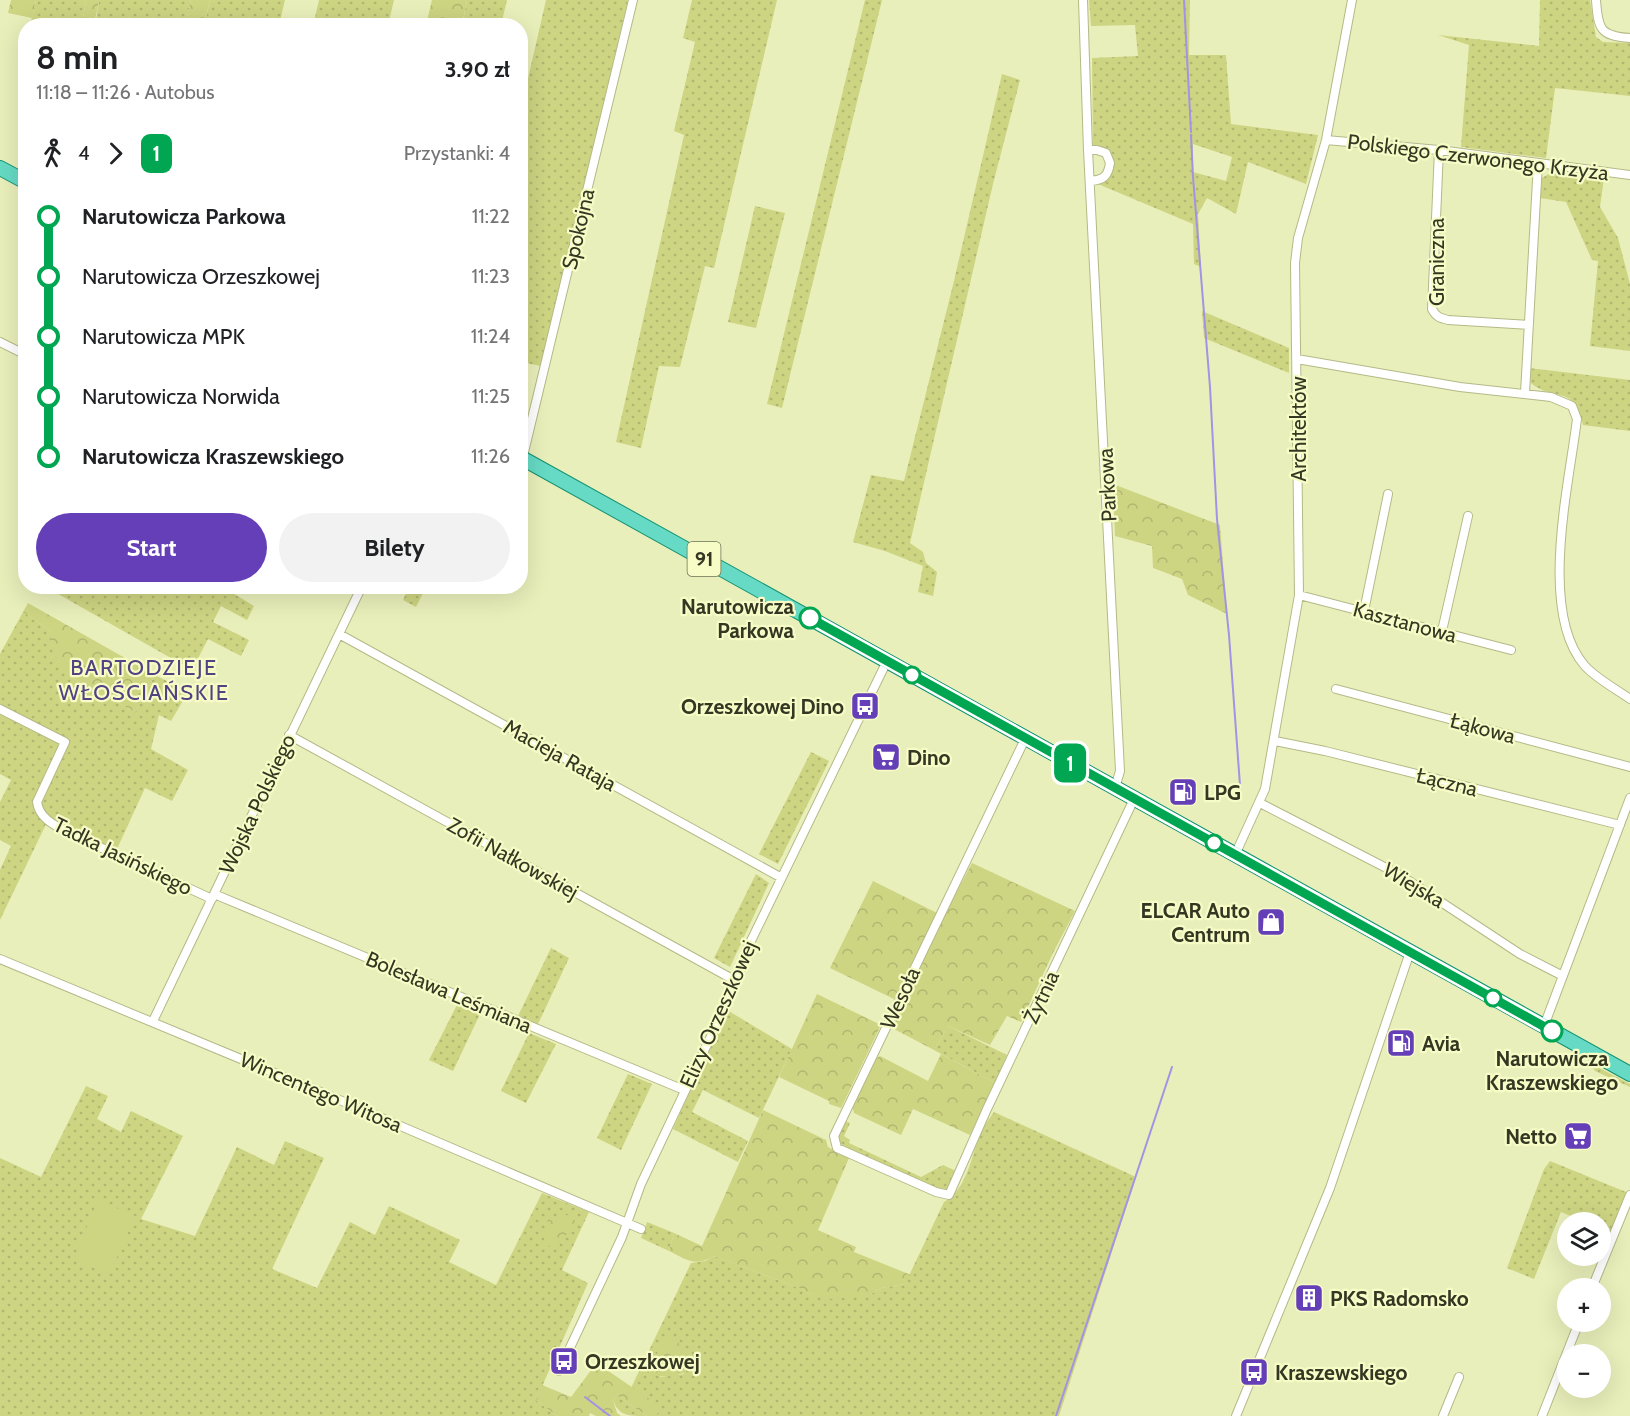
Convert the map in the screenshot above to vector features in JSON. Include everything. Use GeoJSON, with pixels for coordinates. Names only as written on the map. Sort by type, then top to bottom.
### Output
{"type":"FeatureCollection","features":[{"type":"Feature","properties":{"kind":"main road"},"geometry":{"type":"LineString","coordinates":[[0,168],[18,178]]}},
{"type":"Feature","properties":{"kind":"main road","name":"91"},"geometry":{"type":"LineString","coordinates":[[528,462],[1630,1074]]}},
{"type":"Feature","properties":{"kind":"street","name":"Spokojna"},"geometry":{"type":"LineString","coordinates":[[528,436],[633,0]]}},
{"type":"Feature","properties":{"kind":"street","name":"Parkowa"},"geometry":{"type":"LineString","coordinates":[[1083,0],[1088,150],[1120,760],[1119,778],[1115,788]]}},
{"type":"Feature","properties":{"kind":"street","name":"Architektów"},"geometry":{"type":"LineString","coordinates":[[1235,855],[1265,789],[1299,595],[1295,263],[1298,238],[1326,140],[1352,0]]}},
{"type":"Feature","properties":{"kind":"street"},"geometry":{"type":"LineString","coordinates":[[1596,0],[1602,31],[1612,37],[1630,38]]}},
{"type":"Feature","properties":{"kind":"street","name":"Polskiego Czerwonego Krzyża"},"geometry":{"type":"LineString","coordinates":[[1326,140],[1438,150],[1630,175]]}},
{"type":"Feature","properties":{"kind":"street"},"geometry":{"type":"LineString","coordinates":[[1088,150],[1106,153],[1110,163],[1107,176],[1100,180],[1090,181]]}},
{"type":"Feature","properties":{"kind":"street","name":"Graniczna"},"geometry":{"type":"LineString","coordinates":[[1438,150],[1432,309],[1439,318],[1448,320],[1529,325]]}},
{"type":"Feature","properties":{"kind":"street"},"geometry":{"type":"LineString","coordinates":[[1525,393],[1538,163]]}},
{"type":"Feature","properties":{"kind":"street"},"geometry":{"type":"LineString","coordinates":[[0,342],[18,351]]}},
{"type":"Feature","properties":{"kind":"street"},"geometry":{"type":"LineString","coordinates":[[1297,359],[1460,387],[1551,397],[1572,406],[1577,419],[1561,538],[1560,609],[1572,647],[1586,667],[1630,699]]}},
{"type":"Feature","properties":{"kind":"street"},"geometry":{"type":"LineString","coordinates":[[1364,611],[1388,494]]}},
{"type":"Feature","properties":{"kind":"street"},"geometry":{"type":"LineString","coordinates":[[1442,631],[1468,516]]}},
{"type":"Feature","properties":{"kind":"street","name":"Wojska Polskiego"},"geometry":{"type":"LineString","coordinates":[[153,1021],[358,594]]}},
{"type":"Feature","properties":{"kind":"street","name":"Kasztanowa"},"geometry":{"type":"LineString","coordinates":[[1299,595],[1511,650]]}},
{"type":"Feature","properties":{"kind":"street","name":"Macieja Rataja"},"geometry":{"type":"LineString","coordinates":[[339,634],[780,877]]}},
{"type":"Feature","properties":{"kind":"street","name":"Elizy Orzeszkowej"},"geometry":{"type":"LineString","coordinates":[[559,1371],[627,1222],[641,1184],[736,981],[749,945],[780,877],[887,661]]}},
{"type":"Feature","properties":{"kind":"street","name":"Łąkowa"},"geometry":{"type":"LineString","coordinates":[[1336,689],[1630,767]]}},
{"type":"Feature","properties":{"kind":"street","name":"Tadka Jasińskiego"},"geometry":{"type":"LineString","coordinates":[[0,709],[65,742],[37,802],[39,812],[45,818],[65,831],[213,896]]}},
{"type":"Feature","properties":{"kind":"street","name":"Zofii Nałkowskiej"},"geometry":{"type":"LineString","coordinates":[[289,735],[736,981]]}},
{"type":"Feature","properties":{"kind":"street","name":"Wesoła"},"geometry":{"type":"LineString","coordinates":[[949,1195],[936,1192],[837,1148],[834,1136],[1025,739]]}},
{"type":"Feature","properties":{"kind":"street","name":"Łączna"},"geometry":{"type":"LineString","coordinates":[[1275,741],[1325,751],[1620,825]]}},
{"type":"Feature","properties":{"kind":"street"},"geometry":{"type":"LineString","coordinates":[[1544,1026],[1630,798]]}},
{"type":"Feature","properties":{"kind":"street","name":"Żytnia"},"geometry":{"type":"LineString","coordinates":[[949,1195],[987,1109],[1134,799]]}},
{"type":"Feature","properties":{"kind":"street","name":"Wiejska"},"geometry":{"type":"LineString","coordinates":[[1260,803],[1400,875],[1520,954],[1563,976]]}},
{"type":"Feature","properties":{"kind":"street","name":"Bolesława Leśmiana"},"geometry":{"type":"LineString","coordinates":[[213,896],[684,1090]]}},
{"type":"Feature","properties":{"kind":"street"},"geometry":{"type":"LineString","coordinates":[[1236,1416],[1330,1188],[1410,952]]}},
{"type":"Feature","properties":{"kind":"street","name":"Wincentego Witosa"},"geometry":{"type":"LineString","coordinates":[[0,959],[153,1021],[641,1229]]}},
{"type":"Feature","properties":{"kind":"street"},"geometry":{"type":"LineString","coordinates":[[1597,1278],[1630,1195]]}},
{"type":"Feature","properties":{"kind":"street"},"geometry":{"type":"LineString","coordinates":[[1542,1416],[1575,1332]]}},
{"type":"Feature","properties":{"kind":"street"},"geometry":{"type":"LineString","coordinates":[[1443,1416],[1459,1377]]}},
{"type":"Feature","properties":{"kind":"green space"},"geometry":{"type":"Polygon","coordinates":[[[11,0],[36,0],[32,18],[8,13],[11,0]]]}},
{"type":"Feature","properties":{"kind":"green space"},"geometry":{"type":"Polygon","coordinates":[[[36,0],[86,0],[83,18],[32,18],[36,0]]]}},
{"type":"Feature","properties":{"kind":"green space"},"geometry":{"type":"Polygon","coordinates":[[[86,0],[99,0],[95,18],[83,18],[86,0]]]}},
{"type":"Feature","properties":{"kind":"green space"},"geometry":{"type":"Polygon","coordinates":[[[99,0],[191,0],[187,18],[96,18],[99,0]]]}},
{"type":"Feature","properties":{"kind":"green space"},"geometry":{"type":"Polygon","coordinates":[[[191,0],[210,0],[206,18],[187,18],[191,0]]]}},
{"type":"Feature","properties":{"kind":"green space"},"geometry":{"type":"Polygon","coordinates":[[[210,0],[285,0],[281,18],[206,18],[210,0]]]}},
{"type":"Feature","properties":{"kind":"green space"},"geometry":{"type":"Polygon","coordinates":[[[319,0],[394,0],[390,18],[315,18],[319,0]]]}},
{"type":"Feature","properties":{"kind":"green space"},"geometry":{"type":"Polygon","coordinates":[[[432,0],[467,0],[463,18],[428,18],[432,0]]]}},
{"type":"Feature","properties":{"kind":"green space"},"geometry":{"type":"Polygon","coordinates":[[[467,0],[507,0],[503,18],[464,18],[467,0]]]}},
{"type":"Feature","properties":{"kind":"green space"},"geometry":{"type":"Polygon","coordinates":[[[546,0],[628,0],[541,366],[528,363],[528,78],[546,0]]]}},
{"type":"Feature","properties":{"kind":"green space"},"geometry":{"type":"Polygon","coordinates":[[[692,0],[777,0],[714,268],[705,266],[680,367],[659,366],[641,448],[616,442],[684,135],[674,131],[695,42],[683,38],[692,0]]]}},
{"type":"Feature","properties":{"kind":"green space"},"geometry":{"type":"Polygon","coordinates":[[[865,0],[882,0],[782,408],[767,404],[865,0]]]}},
{"type":"Feature","properties":{"kind":"green space"},"geometry":{"type":"Polygon","coordinates":[[[1089,0],[1190,0],[1189,55],[1226,55],[1231,124],[1318,135],[1306,184],[1248,162],[1236,214],[1207,198],[1198,214],[1201,267],[1194,264],[1193,224],[1098,184],[1103,183],[1110,175],[1107,150],[1093,145],[1092,58],[1138,56],[1135,25],[1091,26],[1089,0]],[[1193,144],[1193,172],[1226,181],[1232,157],[1193,144]]]}},
{"type":"Feature","properties":{"kind":"green space"},"geometry":{"type":"Polygon","coordinates":[[[1540,0],[1590,0],[1596,37],[1603,42],[1630,43],[1630,96],[1555,88],[1546,158],[1461,147],[1469,45],[1438,35],[1539,46],[1540,0]]]}},
{"type":"Feature","properties":{"kind":"green space"},"geometry":{"type":"Polygon","coordinates":[[[1002,74],[1020,80],[993,184],[910,543],[923,552],[926,563],[937,572],[933,596],[918,592],[923,566],[885,551],[853,542],[871,475],[904,481],[1002,74]]]}},
{"type":"Feature","properties":{"kind":"green space"},"geometry":{"type":"Polygon","coordinates":[[[1554,171],[1604,178],[1600,207],[1618,238],[1630,284],[1630,351],[1590,346],[1598,261],[1592,260],[1566,202],[1540,198],[1542,178],[1554,171]]]}},
{"type":"Feature","properties":{"kind":"green space"},"geometry":{"type":"Polygon","coordinates":[[[755,206],[785,213],[756,328],[728,322],[755,206]]]}},
{"type":"Feature","properties":{"kind":"green space"},"geometry":{"type":"Polygon","coordinates":[[[1202,311],[1289,348],[1289,373],[1204,338],[1202,311]]]}},
{"type":"Feature","properties":{"kind":"green space"},"geometry":{"type":"Polygon","coordinates":[[[1529,368],[1630,380],[1630,431],[1583,425],[1580,412],[1569,399],[1539,389],[1531,383],[1529,368]]]}},
{"type":"Feature","properties":{"kind":"green space"},"geometry":{"type":"Polygon","coordinates":[[[1113,484],[1220,525],[1227,614],[1188,595],[1182,579],[1153,568],[1152,546],[1115,536],[1113,484]]]}},
{"type":"Feature","properties":{"kind":"green space"},"geometry":{"type":"Polygon","coordinates":[[[58,594],[234,594],[254,606],[247,620],[221,606],[213,622],[249,640],[241,656],[208,639],[192,670],[58,594]]]}},
{"type":"Feature","properties":{"kind":"green space"},"geometry":{"type":"Polygon","coordinates":[[[406,594],[422,594],[416,607],[403,600],[406,594]]]}},
{"type":"Feature","properties":{"kind":"green space"},"geometry":{"type":"Polygon","coordinates":[[[28,603],[155,675],[135,712],[71,677],[49,644],[52,632],[23,612],[28,603]]]}},
{"type":"Feature","properties":{"kind":"green space"},"geometry":{"type":"Polygon","coordinates":[[[23,612],[52,632],[71,677],[135,712],[155,675],[188,692],[171,721],[159,715],[151,749],[188,770],[172,801],[145,788],[116,851],[48,820],[0,920],[0,870],[11,846],[0,840],[0,802],[11,780],[0,774],[0,654],[23,612]]]}},
{"type":"Feature","properties":{"kind":"green space"},"geometry":{"type":"Polygon","coordinates":[[[811,752],[829,761],[778,864],[759,854],[811,752]]]}},
{"type":"Feature","properties":{"kind":"green space"},"geometry":{"type":"Polygon","coordinates":[[[972,863],[1075,911],[1021,1022],[1007,1016],[990,1045],[948,1026],[934,1050],[894,1029],[896,1015],[972,863]]]}},
{"type":"Feature","properties":{"kind":"green space"},"geometry":{"type":"Polygon","coordinates":[[[756,874],[769,883],[730,967],[714,958],[756,874]]]}},
{"type":"Feature","properties":{"kind":"green space"},"geometry":{"type":"Polygon","coordinates":[[[873,881],[937,913],[894,999],[830,968],[873,881]]]}},
{"type":"Feature","properties":{"kind":"green space"},"geometry":{"type":"Polygon","coordinates":[[[551,948],[569,958],[538,1024],[518,1016],[551,948]]]}},
{"type":"Feature","properties":{"kind":"green space"},"geometry":{"type":"Polygon","coordinates":[[[817,994],[881,1025],[841,1108],[779,1077],[817,994]]]}},
{"type":"Feature","properties":{"kind":"green space"},"geometry":{"type":"Polygon","coordinates":[[[458,1003],[481,1012],[453,1071],[429,1060],[458,1003]]]}},
{"type":"Feature","properties":{"kind":"green space"},"geometry":{"type":"Polygon","coordinates":[[[727,1010],[792,1049],[759,1118],[703,1090],[692,1112],[748,1141],[738,1162],[673,1129],[727,1010]]]}},
{"type":"Feature","properties":{"kind":"green space"},"geometry":{"type":"Polygon","coordinates":[[[948,1026],[1007,1055],[995,1083],[934,1050],[948,1026]]]}},
{"type":"Feature","properties":{"kind":"green space"},"geometry":{"type":"Polygon","coordinates":[[[529,1033],[556,1044],[526,1103],[501,1091],[529,1033]]]}},
{"type":"Feature","properties":{"kind":"green space"},"geometry":{"type":"Polygon","coordinates":[[[941,1054],[995,1083],[970,1135],[913,1109],[901,1135],[854,1113],[852,1105],[875,1059],[880,1056],[928,1081],[941,1054]]]}},
{"type":"Feature","properties":{"kind":"green space"},"geometry":{"type":"Polygon","coordinates":[[[1588,1062],[1630,1084],[1630,1087],[1595,1071],[1588,1062]]]}},
{"type":"Feature","properties":{"kind":"green space"},"geometry":{"type":"Polygon","coordinates":[[[628,1074],[652,1084],[621,1150],[597,1138],[628,1074]]]}},
{"type":"Feature","properties":{"kind":"green space"},"geometry":{"type":"Polygon","coordinates":[[[86,1086],[108,1096],[97,1119],[121,1132],[131,1111],[183,1136],[141,1219],[195,1236],[237,1147],[274,1165],[285,1141],[324,1158],[272,1269],[317,1288],[350,1222],[375,1235],[389,1206],[460,1240],[449,1262],[496,1285],[542,1193],[589,1212],[562,1270],[588,1283],[536,1400],[557,1416],[0,1416],[0,1158],[41,1177],[86,1086]]]}},
{"type":"Feature","properties":{"kind":"green space"},"geometry":{"type":"Polygon","coordinates":[[[763,1110],[826,1140],[828,1147],[849,1158],[818,1230],[856,1247],[854,1252],[911,1275],[905,1284],[881,1288],[871,1294],[832,1299],[813,1295],[714,1256],[696,1262],[669,1251],[674,1233],[702,1246],[763,1110]]]}},
{"type":"Feature","properties":{"kind":"green space"},"geometry":{"type":"Polygon","coordinates":[[[994,1112],[1136,1177],[1059,1416],[655,1416],[658,1412],[642,1395],[631,1388],[691,1263],[705,1261],[714,1256],[813,1295],[871,1294],[881,1288],[905,1284],[944,1202],[952,1196],[964,1180],[981,1132],[994,1112]],[[667,1335],[660,1377],[684,1374],[667,1335]]]}},
{"type":"Feature","properties":{"kind":"green space"},"geometry":{"type":"Polygon","coordinates":[[[845,1121],[850,1123],[844,1136],[850,1140],[849,1143],[921,1177],[943,1165],[958,1172],[949,1190],[940,1190],[842,1145],[838,1138],[845,1121]]]}},
{"type":"Feature","properties":{"kind":"green space"},"geometry":{"type":"Polygon","coordinates":[[[1550,1161],[1626,1192],[1611,1230],[1611,1212],[1557,1212],[1557,1222],[1534,1279],[1507,1268],[1544,1169],[1550,1161]]]}},
{"type":"Feature","properties":{"kind":"green space"},"geometry":{"type":"Polygon","coordinates":[[[98,1200],[135,1216],[110,1274],[73,1260],[98,1200]]]}},
{"type":"Feature","properties":{"kind":"green space"},"geometry":{"type":"Polygon","coordinates":[[[570,1214],[575,1221],[565,1237],[550,1247],[544,1243],[544,1231],[549,1221],[570,1214]]]}},
{"type":"Feature","properties":{"kind":"green space"},"geometry":{"type":"Polygon","coordinates":[[[647,1222],[674,1233],[669,1251],[641,1238],[647,1222]]]}},
{"type":"Feature","properties":{"kind":"green space"},"geometry":{"type":"Polygon","coordinates":[[[667,1334],[692,1356],[691,1369],[669,1376],[647,1373],[667,1334]]]}},
{"type":"Feature","properties":{"kind":"green space"},"geometry":{"type":"Polygon","coordinates":[[[601,1366],[658,1405],[658,1412],[655,1416],[647,1416],[616,1395],[613,1400],[617,1413],[621,1416],[596,1416],[590,1413],[589,1416],[557,1416],[536,1400],[542,1385],[571,1397],[592,1369],[601,1366]]]}},
{"type":"Feature","properties":{"kind":"green space"},"geometry":{"type":"Polygon","coordinates":[[[616,1395],[647,1416],[621,1412],[613,1400],[616,1395]]]}},
{"type":"Feature","properties":{"kind":"waterway"},"geometry":{"type":"LineString","coordinates":[[1184,0],[1191,132]]}},
{"type":"Feature","properties":{"kind":"waterway"},"geometry":{"type":"LineString","coordinates":[[1191,135],[1210,387],[1217,519],[1229,635],[1241,799]]}},
{"type":"Feature","properties":{"kind":"waterway"},"geometry":{"type":"LineString","coordinates":[[1056,1416],[1172,1067]]}},
{"type":"Feature","properties":{"kind":"waterway"},"geometry":{"type":"LineString","coordinates":[[585,1397],[610,1416]]}},
{"type":"Feature","properties":{"kind":"bus line","name":"1"},"geometry":{"type":"LineString","coordinates":[[810,618],[1552,1031]]}},
{"type":"Feature","properties":{"kind":"place","name":"Narutowicza Parkowa"},"geometry":{"type":"Point","coordinates":[810,618]}},
{"type":"Feature","properties":{"kind":"place","name":"Orzeszkowej Dino"},"geometry":{"type":"Point","coordinates":[865,706]}},
{"type":"Feature","properties":{"kind":"place","name":"Dino"},"geometry":{"type":"Point","coordinates":[886,757]}},
{"type":"Feature","properties":{"kind":"place","name":"LPG"},"geometry":{"type":"Point","coordinates":[1183,792]}},
{"type":"Feature","properties":{"kind":"place","name":"ELCAR Auto Centrum"},"geometry":{"type":"Point","coordinates":[1271,922]}},
{"type":"Feature","properties":{"kind":"place","name":"Narutowicza Kraszewskiego"},"geometry":{"type":"Point","coordinates":[1552,1031]}},
{"type":"Feature","properties":{"kind":"place","name":"Avia"},"geometry":{"type":"Point","coordinates":[1401,1043]}},
{"type":"Feature","properties":{"kind":"place","name":"Netto"},"geometry":{"type":"Point","coordinates":[1578,1136]}},
{"type":"Feature","properties":{"kind":"place","name":"PKS Radomsko"},"geometry":{"type":"Point","coordinates":[1309,1298]}},
{"type":"Feature","properties":{"kind":"place","name":"Orzeszkowej"},"geometry":{"type":"Point","coordinates":[564,1361]}},
{"type":"Feature","properties":{"kind":"place","name":"Kraszewskiego"},"geometry":{"type":"Point","coordinates":[1254,1372]}},
{"type":"Feature","properties":{"kind":"district","name":"BARTODZIEJE WŁOŚCIAŃSKIE"},"geometry":{"type":"Point","coordinates":[144,680]}}]}
